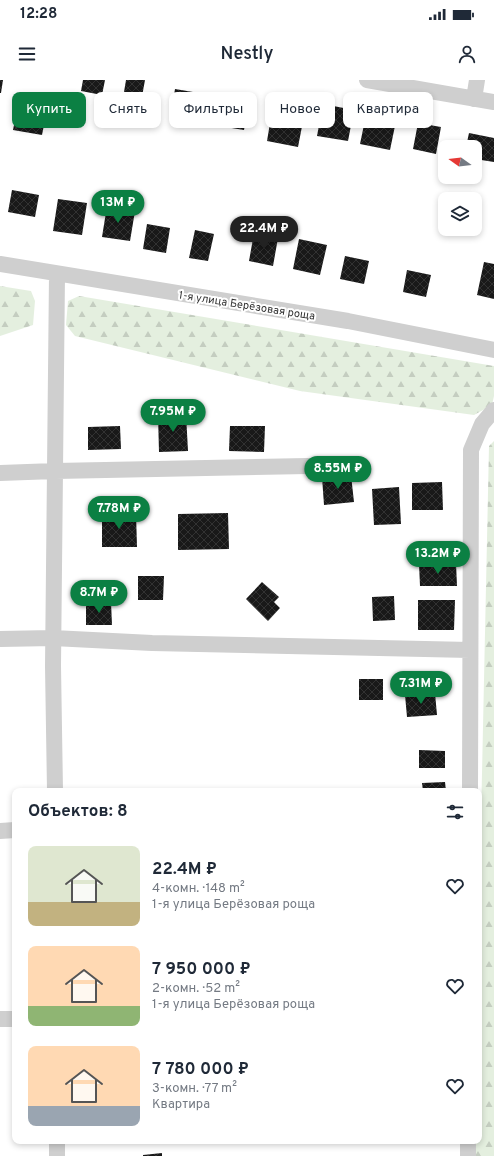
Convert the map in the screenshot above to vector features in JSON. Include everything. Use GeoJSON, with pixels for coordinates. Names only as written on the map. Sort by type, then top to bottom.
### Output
{"type":"FeatureCollection","features":[{"type":"Feature","properties":{"kind":"street"},"geometry":{"type":"LineString","coordinates":[[367,80],[494,102]]}},
{"type":"Feature","properties":{"kind":"street"},"geometry":{"type":"LineString","coordinates":[[474,99],[477,80]]}},
{"type":"Feature","properties":{"kind":"street","name":"1-я улица Берёзовая роща"},"geometry":{"type":"LineString","coordinates":[[0,264],[348,321],[494,350]]}},
{"type":"Feature","properties":{"kind":"street"},"geometry":{"type":"LineString","coordinates":[[55,788],[53,638],[57,274]]}},
{"type":"Feature","properties":{"kind":"street"},"geometry":{"type":"LineString","coordinates":[[470,788],[471,450],[482,424],[494,410]]}},
{"type":"Feature","properties":{"kind":"street"},"geometry":{"type":"LineString","coordinates":[[0,473],[308,466]]}},
{"type":"Feature","properties":{"kind":"street"},"geometry":{"type":"LineString","coordinates":[[0,639],[53,638],[152,643],[470,650]]}},
{"type":"Feature","properties":{"kind":"street"},"geometry":{"type":"LineString","coordinates":[[0,831],[12,830]]}},
{"type":"Feature","properties":{"kind":"street"},"geometry":{"type":"LineString","coordinates":[[0,1019],[12,1019]]}},
{"type":"Feature","properties":{"kind":"street"},"geometry":{"type":"LineString","coordinates":[[57,1144],[57,1156]]}},
{"type":"Feature","properties":{"kind":"street"},"geometry":{"type":"LineString","coordinates":[[468,1144],[468,1156]]}},
{"type":"Feature","properties":{"kind":"green space"},"geometry":{"type":"Polygon","coordinates":[[[0,286],[31,291],[35,301],[33,325],[0,336],[0,286]]]}},
{"type":"Feature","properties":{"kind":"green space"},"geometry":{"type":"Polygon","coordinates":[[[79,296],[494,366],[494,396],[492,405],[474,415],[300,391],[75,336],[66,325],[68,301],[79,296]]]}},
{"type":"Feature","properties":{"kind":"green space"},"geometry":{"type":"Polygon","coordinates":[[[494,441],[494,1156],[472,1156],[473,1144],[482,1144],[482,788],[489,446],[494,441]]]}},
{"type":"Feature","properties":{"kind":"building"},"geometry":{"type":"Polygon","coordinates":[[[0,80],[3,80],[1,93],[0,93],[0,80]]]}},
{"type":"Feature","properties":{"kind":"building"},"geometry":{"type":"Polygon","coordinates":[[[83,80],[105,80],[103,92],[94,92],[94,93],[81,91],[83,80]]]}},
{"type":"Feature","properties":{"kind":"building"},"geometry":{"type":"Polygon","coordinates":[[[126,80],[145,80],[143,92],[124,92],[126,80]]]}},
{"type":"Feature","properties":{"kind":"building"},"geometry":{"type":"Polygon","coordinates":[[[175,89],[193,92],[174,92],[175,89]]]}},
{"type":"Feature","properties":{"kind":"building"},"geometry":{"type":"Polygon","coordinates":[[[335,106],[343,108],[343,128],[351,128],[348,141],[317,136],[318,128],[335,128],[335,106]]]}},
{"type":"Feature","properties":{"kind":"building"},"geometry":{"type":"Polygon","coordinates":[[[433,126],[441,127],[436,154],[413,149],[417,128],[433,128],[433,126]]]}},
{"type":"Feature","properties":{"kind":"building"},"geometry":{"type":"Polygon","coordinates":[[[13,128],[43,128],[42,135],[13,130],[13,128]]]}},
{"type":"Feature","properties":{"kind":"building"},"geometry":{"type":"Polygon","coordinates":[[[232,128],[244,128],[244,130],[232,128]]]}},
{"type":"Feature","properties":{"kind":"building"},"geometry":{"type":"Polygon","coordinates":[[[269,128],[302,128],[298,147],[267,141],[269,128]]]}},
{"type":"Feature","properties":{"kind":"building"},"geometry":{"type":"Polygon","coordinates":[[[363,128],[395,128],[390,150],[360,144],[363,128]]]}},
{"type":"Feature","properties":{"kind":"building"},"geometry":{"type":"Polygon","coordinates":[[[469,133],[494,138],[494,162],[482,160],[482,140],[468,140],[469,133]]]}},
{"type":"Feature","properties":{"kind":"building"},"geometry":{"type":"Polygon","coordinates":[[[12,190],[39,195],[35,217],[8,212],[12,190]]]}},
{"type":"Feature","properties":{"kind":"building"},"geometry":{"type":"Polygon","coordinates":[[[58,199],[87,203],[82,235],[53,231],[58,199]]]}},
{"type":"Feature","properties":{"kind":"building"},"geometry":{"type":"Polygon","coordinates":[[[107,206],[135,211],[130,241],[102,237],[107,206]]]}},
{"type":"Feature","properties":{"kind":"building"},"geometry":{"type":"Polygon","coordinates":[[[147,224],[170,228],[166,253],[143,249],[147,224]]]}},
{"type":"Feature","properties":{"kind":"building"},"geometry":{"type":"Polygon","coordinates":[[[195,230],[214,234],[208,261],[189,258],[195,230]]]}},
{"type":"Feature","properties":{"kind":"building"},"geometry":{"type":"Polygon","coordinates":[[[254,233],[278,238],[273,266],[249,261],[254,233]]]}},
{"type":"Feature","properties":{"kind":"building"},"geometry":{"type":"Polygon","coordinates":[[[299,239],[327,245],[320,275],[293,269],[299,239]]]}},
{"type":"Feature","properties":{"kind":"building"},"geometry":{"type":"Polygon","coordinates":[[[345,256],[369,261],[364,284],[340,279],[345,256]]]}},
{"type":"Feature","properties":{"kind":"building"},"geometry":{"type":"Polygon","coordinates":[[[484,262],[494,264],[494,299],[477,295],[484,262]]]}},
{"type":"Feature","properties":{"kind":"building"},"geometry":{"type":"Polygon","coordinates":[[[407,270],[431,275],[426,297],[403,292],[407,270]]]}},
{"type":"Feature","properties":{"kind":"building"},"geometry":{"type":"Polygon","coordinates":[[[186,414],[188,451],[159,452],[158,415],[186,414]]]}},
{"type":"Feature","properties":{"kind":"building"},"geometry":{"type":"Polygon","coordinates":[[[120,426],[121,449],[88,450],[88,427],[120,426]]]}},
{"type":"Feature","properties":{"kind":"building"},"geometry":{"type":"Polygon","coordinates":[[[230,426],[265,426],[264,452],[229,451],[230,426]]]}},
{"type":"Feature","properties":{"kind":"building"},"geometry":{"type":"Polygon","coordinates":[[[351,475],[354,502],[324,505],[322,477],[351,475]]]}},
{"type":"Feature","properties":{"kind":"building"},"geometry":{"type":"Polygon","coordinates":[[[442,482],[443,510],[412,510],[412,483],[442,482]]]}},
{"type":"Feature","properties":{"kind":"building"},"geometry":{"type":"Polygon","coordinates":[[[399,487],[401,524],[374,525],[372,489],[399,487]]]}},
{"type":"Feature","properties":{"kind":"building"},"geometry":{"type":"Polygon","coordinates":[[[102,513],[136,513],[137,547],[102,547],[102,513]]]}},
{"type":"Feature","properties":{"kind":"building"},"geometry":{"type":"Polygon","coordinates":[[[228,513],[229,549],[178,550],[178,514],[228,513]]]}},
{"type":"Feature","properties":{"kind":"building"},"geometry":{"type":"Polygon","coordinates":[[[456,563],[457,586],[420,586],[419,564],[456,563]]]}},
{"type":"Feature","properties":{"kind":"building"},"geometry":{"type":"Polygon","coordinates":[[[138,576],[164,576],[163,600],[138,600],[138,576]]]}},
{"type":"Feature","properties":{"kind":"building"},"geometry":{"type":"Polygon","coordinates":[[[262,582],[279,597],[274,602],[280,608],[268,621],[246,599],[262,582]]]}},
{"type":"Feature","properties":{"kind":"building"},"geometry":{"type":"Polygon","coordinates":[[[394,596],[395,620],[373,621],[372,597],[394,596]]]}},
{"type":"Feature","properties":{"kind":"building"},"geometry":{"type":"Polygon","coordinates":[[[418,600],[455,600],[454,630],[418,630],[418,600]]]}},
{"type":"Feature","properties":{"kind":"building"},"geometry":{"type":"Polygon","coordinates":[[[111,602],[112,625],[86,625],[86,603],[111,602]]]}},
{"type":"Feature","properties":{"kind":"building"},"geometry":{"type":"Polygon","coordinates":[[[359,679],[383,679],[383,700],[359,700],[359,679]]]}},
{"type":"Feature","properties":{"kind":"building"},"geometry":{"type":"Polygon","coordinates":[[[435,693],[437,715],[407,717],[405,695],[435,693]]]}},
{"type":"Feature","properties":{"kind":"building"},"geometry":{"type":"Polygon","coordinates":[[[419,750],[445,751],[445,768],[419,768],[419,750]]]}},
{"type":"Feature","properties":{"kind":"building"},"geometry":{"type":"Polygon","coordinates":[[[445,782],[446,788],[423,788],[422,783],[445,782]]]}},
{"type":"Feature","properties":{"kind":"building"},"geometry":{"type":"Polygon","coordinates":[[[162,1153],[162,1156],[143,1156],[143,1155],[162,1153]]]}}]}
